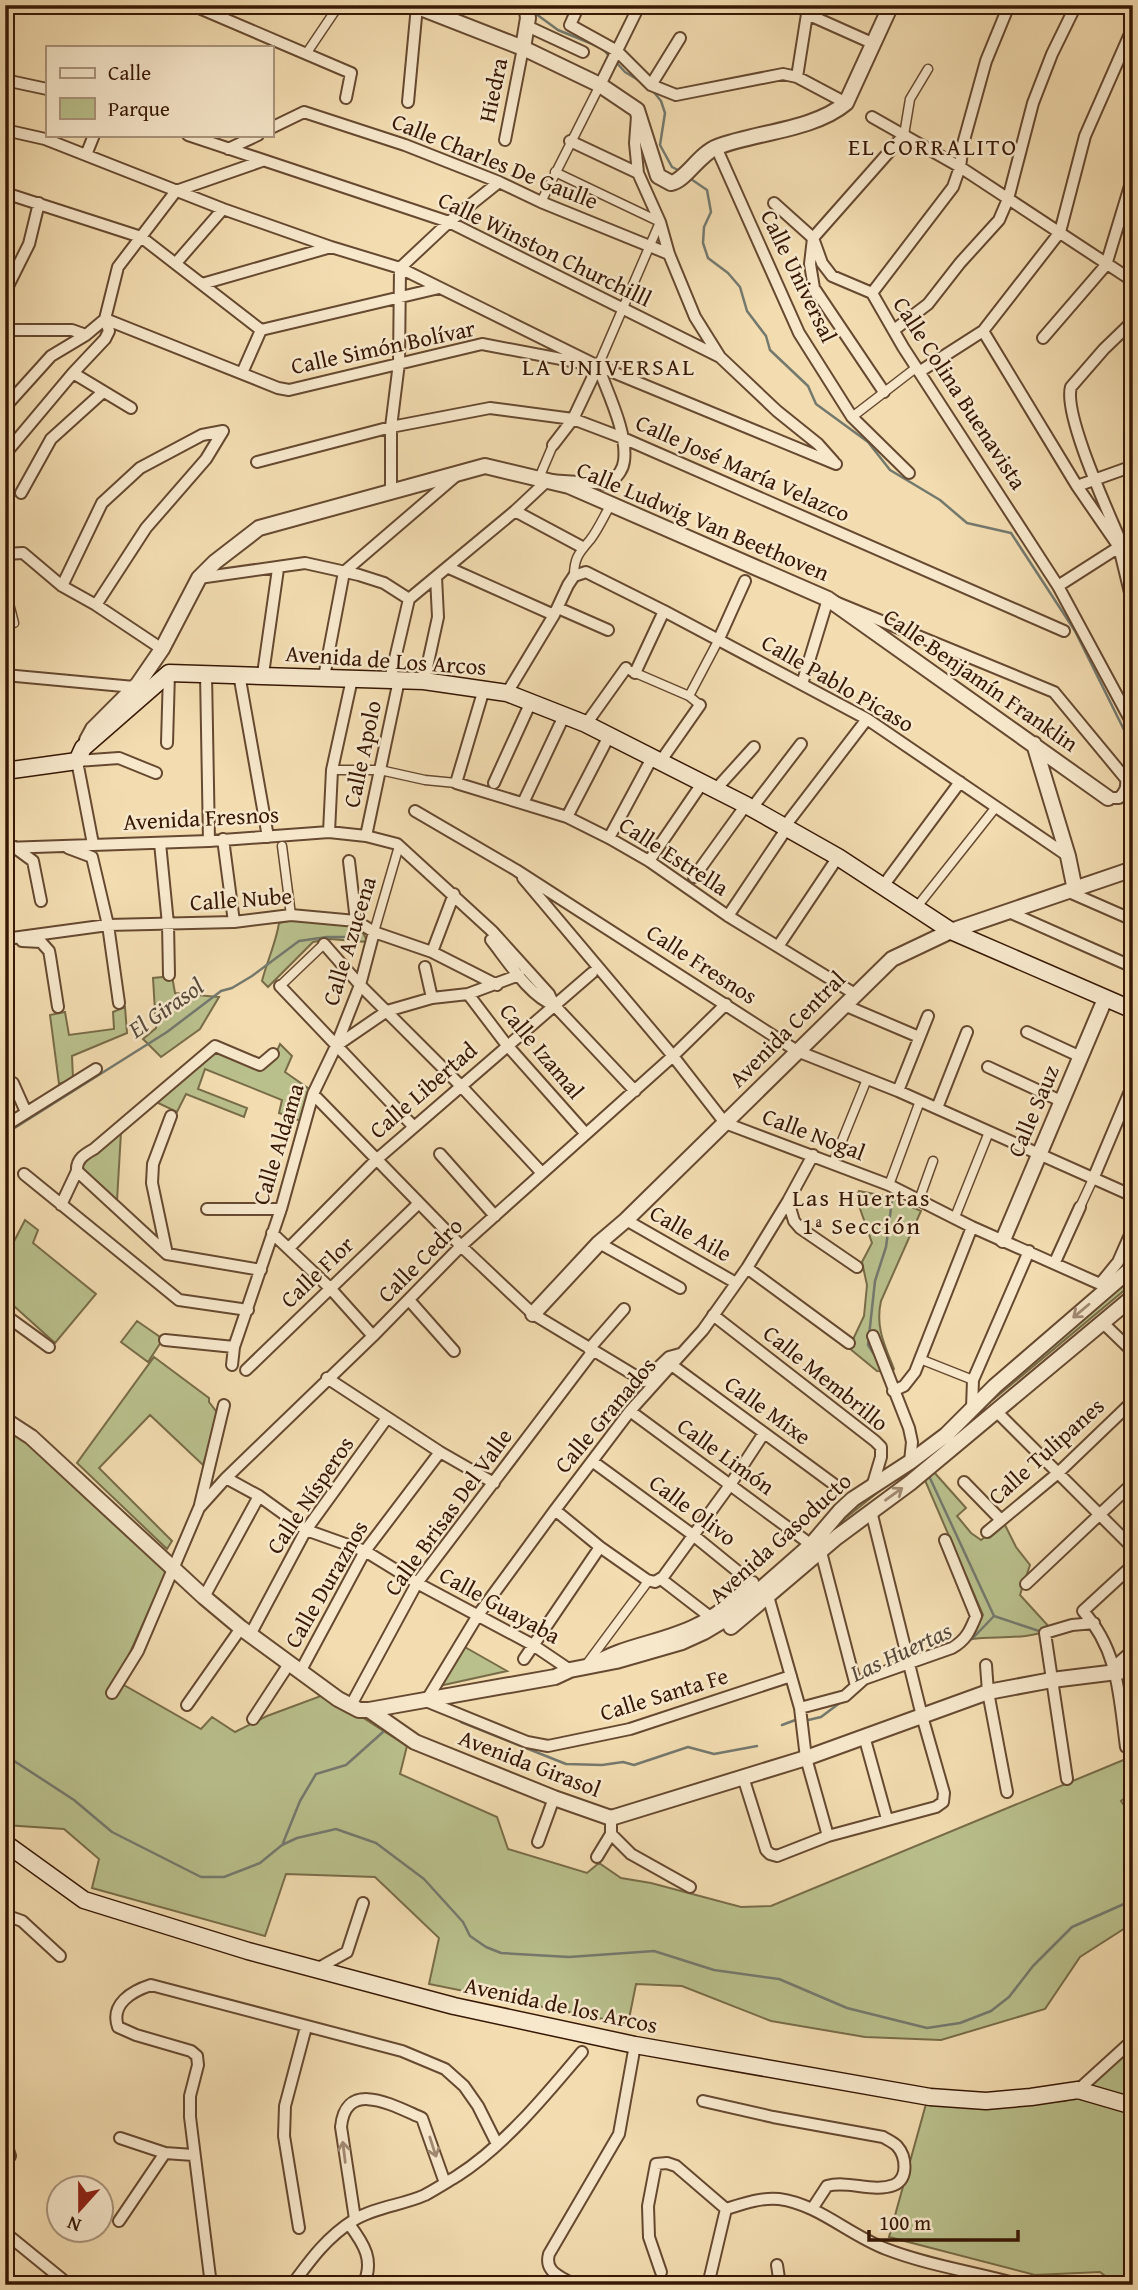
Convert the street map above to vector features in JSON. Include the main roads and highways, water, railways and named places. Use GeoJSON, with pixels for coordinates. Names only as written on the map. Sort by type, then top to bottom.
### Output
{"type":"FeatureCollection","features":[{"type":"Feature","properties":{"kind":"main road","name":"Avenida de Los Arcos"},"geometry":{"type":"LineString","coordinates":[[5,771],[80,755],[169,673],[424,681],[484,689],[507,694],[586,724],[710,785],[838,857],[951,931],[1122,1003]]}},
{"type":"Feature","properties":{"kind":"main road","name":"Avenida de los Arcos"},"geometry":{"type":"LineString","coordinates":[[5,1843],[84,1900],[315,1970],[454,2006],[635,2045],[930,2097],[986,2101],[1078,2090],[1133,2106]]}},
{"type":"Feature","properties":{"kind":"waterway"},"geometry":{"type":"LineString","coordinates":[[532,11],[558,30],[602,48],[610,57]]}},
{"type":"Feature","properties":{"kind":"waterway"},"geometry":{"type":"LineString","coordinates":[[615,61],[625,72],[643,83]]}},
{"type":"Feature","properties":{"kind":"waterway"},"geometry":{"type":"LineString","coordinates":[[653,91],[661,101],[665,113],[660,145],[672,167],[680,171]]}},
{"type":"Feature","properties":{"kind":"waterway"},"geometry":{"type":"LineString","coordinates":[[688,177],[707,190],[711,212],[704,227],[703,243],[708,258],[728,273],[740,287],[747,311],[766,336],[770,350],[808,386],[816,404],[868,442],[890,470],[940,500],[967,523],[1011,533],[1075,631],[1133,748]]}},
{"type":"Feature","properties":{"kind":"waterway","name":"El Girasol"},"geometry":{"type":"LineString","coordinates":[[5,1134],[167,1032],[221,991],[252,976],[299,941],[355,937]]}},
{"type":"Feature","properties":{"kind":"waterway","name":"Las Huertas"},"geometry":{"type":"LineString","coordinates":[[877,1359],[868,1345],[875,1281],[886,1247],[892,1200]]}},
{"type":"Feature","properties":{"kind":"waterway","name":"Las Huertas"},"geometry":{"type":"LineString","coordinates":[[929,1476],[994,1616],[1042,1632]]}},
{"type":"Feature","properties":{"kind":"waterway","name":"Las Huertas"},"geometry":{"type":"LineString","coordinates":[[966,1642],[994,1616]]}},
{"type":"Feature","properties":{"kind":"waterway","name":"Las Huertas"},"geometry":{"type":"LineString","coordinates":[[804,1721],[821,1717],[841,1702]]}},
{"type":"Feature","properties":{"kind":"waterway","name":"Las Huertas"},"geometry":{"type":"LineString","coordinates":[[782,1725],[798,1719]]}},
{"type":"Feature","properties":{"kind":"waterway","name":"Las Huertas"},"geometry":{"type":"LineString","coordinates":[[461,1722],[566,1764],[602,1765],[623,1762],[634,1765],[688,1747],[714,1754],[757,1746]]}},
{"type":"Feature","properties":{"kind":"waterway","name":"Las Huertas"},"geometry":{"type":"LineString","coordinates":[[283,1843],[300,1801],[316,1774],[346,1765],[383,1732]]}},
{"type":"Feature","properties":{"kind":"waterway"},"geometry":{"type":"LineString","coordinates":[[5,1755],[74,1800],[112,1832],[201,1877],[224,1877],[260,1863],[282,1845],[297,1838],[336,1829],[376,1843],[424,1879],[463,1922],[470,1936],[501,1953],[569,1957],[654,1951],[714,1970],[779,1979],[847,2008],[927,2028],[960,2023],[991,2011],[1009,1997],[1033,1966],[1072,1927],[1133,1900]]}},
{"type":"Feature","properties":{"kind":"district","name":"EL CORRALITO"},"geometry":{"type":"Point","coordinates":[933,147]}},
{"type":"Feature","properties":{"kind":"district","name":"LA UNIVERSAL"},"geometry":{"type":"Point","coordinates":[609,367]}},
{"type":"Feature","properties":{"kind":"district","name":"Las Huertas 1ª Sección"},"geometry":{"type":"Point","coordinates":[862,1212]}}]}
